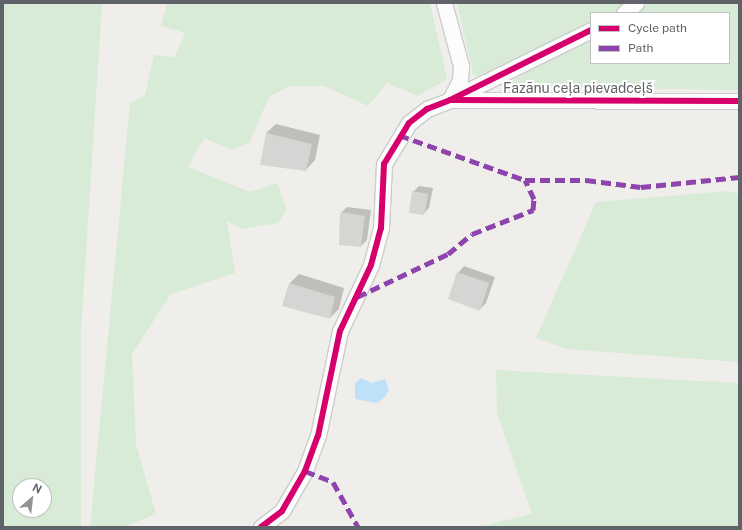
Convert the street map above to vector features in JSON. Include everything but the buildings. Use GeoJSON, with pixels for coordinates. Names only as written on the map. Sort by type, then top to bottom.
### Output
{"type":"FeatureCollection","features":[{"type":"Feature","properties":{"kind":"street"},"geometry":{"type":"LineString","coordinates":[[444,3],[461,66],[460,80],[450,100]]}},
{"type":"Feature","properties":{"kind":"street"},"geometry":{"type":"LineString","coordinates":[[625,12],[636,3]]}},
{"type":"Feature","properties":{"kind":"street"},"geometry":{"type":"LineString","coordinates":[[450,100],[590,30]]}},
{"type":"Feature","properties":{"kind":"street","name":"Fazānu ceļa pievadceļš"},"geometry":{"type":"LineString","coordinates":[[261,527],[282,511],[305,471],[318,436],[340,331],[371,265],[381,228],[384,164],[409,124],[427,109],[450,100],[739,101]]}},
{"type":"Feature","properties":{"kind":"green space"},"geometry":{"type":"Polygon","coordinates":[[[3,3],[102,3],[81,332],[81,527],[3,527],[3,3]]]}},
{"type":"Feature","properties":{"kind":"green space"},"geometry":{"type":"Polygon","coordinates":[[[167,3],[430,3],[447,79],[418,96],[387,83],[368,106],[324,86],[289,86],[269,97],[249,143],[232,150],[204,138],[188,167],[250,192],[277,183],[287,209],[278,223],[242,229],[227,221],[235,273],[171,294],[132,354],[136,444],[156,514],[124,527],[90,527],[130,103],[145,95],[154,55],[175,57],[185,33],[161,26],[167,3]]]}},
{"type":"Feature","properties":{"kind":"green space"},"geometry":{"type":"Polygon","coordinates":[[[457,3],[628,3],[619,12],[590,12],[590,28],[484,81],[473,74],[457,3]]]}},
{"type":"Feature","properties":{"kind":"green space"},"geometry":{"type":"Polygon","coordinates":[[[643,3],[739,3],[739,90],[502,86],[590,38],[590,64],[730,64],[730,12],[632,12],[643,3]]]}},
{"type":"Feature","properties":{"kind":"green space"},"geometry":{"type":"Polygon","coordinates":[[[729,191],[739,194],[739,362],[567,349],[536,338],[596,202],[729,191]]]}},
{"type":"Feature","properties":{"kind":"green space"},"geometry":{"type":"Polygon","coordinates":[[[496,370],[739,383],[739,527],[478,527],[532,514],[497,413],[496,370]]]}},
{"type":"Feature","properties":{"kind":"water"},"geometry":{"type":"Polygon","coordinates":[[[361,378],[372,383],[385,379],[389,390],[384,398],[377,403],[355,399],[355,383],[361,378]]]}},
{"type":"Feature","properties":{"kind":"marked path"},"geometry":{"type":"LineString","coordinates":[[399,135],[525,180],[586,180],[641,187],[739,177]]}},
{"type":"Feature","properties":{"kind":"marked path"},"geometry":{"type":"LineString","coordinates":[[357,297],[448,254],[472,234],[533,210],[534,199],[525,180]]}},
{"type":"Feature","properties":{"kind":"marked path"},"geometry":{"type":"LineString","coordinates":[[305,471],[333,482],[358,527]]}},
{"type":"Feature","properties":{"kind":"cycle path"},"geometry":{"type":"LineString","coordinates":[[452,99],[590,30]]}},
{"type":"Feature","properties":{"kind":"cycle path"},"geometry":{"type":"LineString","coordinates":[[261,527],[282,511],[305,471],[318,436],[340,331],[371,265],[381,228],[384,164],[409,123],[427,109],[450,100],[739,101]]}}]}
